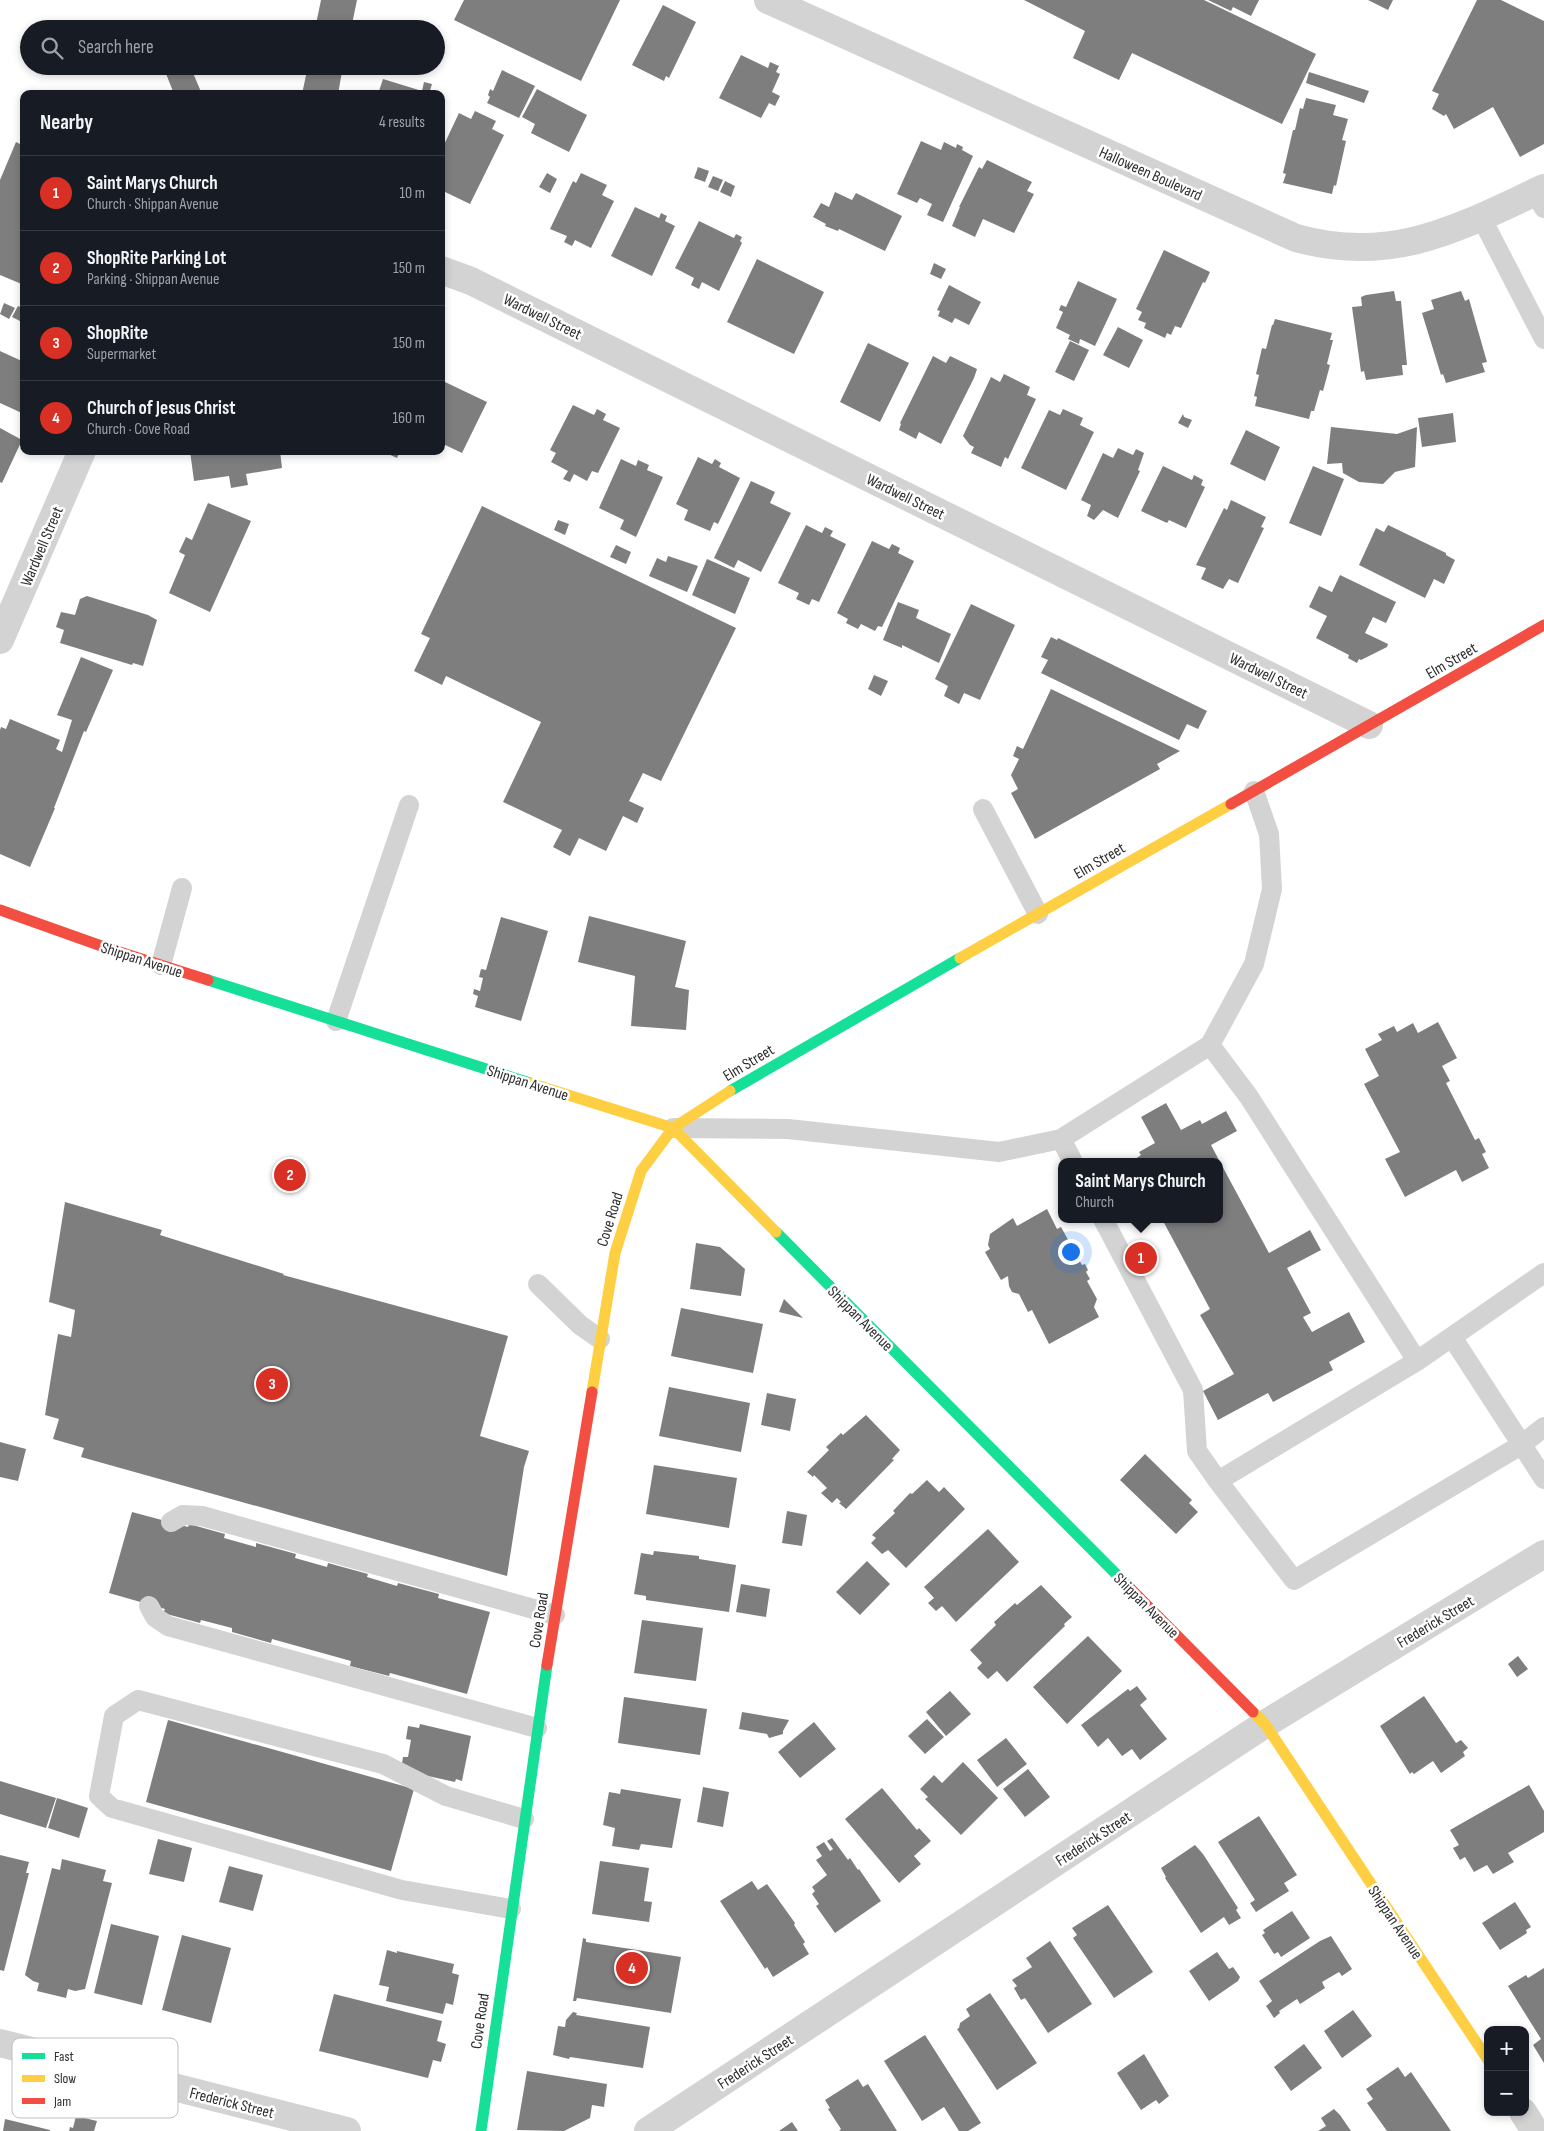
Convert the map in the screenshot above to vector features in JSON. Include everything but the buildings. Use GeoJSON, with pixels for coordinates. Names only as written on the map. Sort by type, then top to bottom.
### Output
{"type":"FeatureCollection","features":[{"type":"Feature","properties":{"kind":"main road","name":"Elm Street"},"geometry":{"type":"LineString","coordinates":[[673,1128],[745,1081],[1544,625]]}},
{"type":"Feature","properties":{"kind":"main road","name":"Shippan Avenue"},"geometry":{"type":"LineString","coordinates":[[0,910],[160,965],[673,1128],[1265,1724],[1484,2054]]}},
{"type":"Feature","properties":{"kind":"main road","name":"Cove Road"},"geometry":{"type":"LineString","coordinates":[[481,2131],[537,1728],[615,1252],[641,1171],[673,1128]]}},
{"type":"Feature","properties":{"kind":"street","name":"Halloween Boulevard"},"geometry":{"type":"LineString","coordinates":[[768,0],[1296,238],[1320,245],[1346,248],[1380,247],[1423,240],[1541,196]]}},
{"type":"Feature","properties":{"kind":"street","name":"Wardwell Street"},"geometry":{"type":"LineString","coordinates":[[445,272],[480,285],[1369,725]]}},
{"type":"Feature","properties":{"kind":"street","name":"Wardwell Street"},"geometry":{"type":"LineString","coordinates":[[0,640],[80,455]]}},
{"type":"Feature","properties":{"kind":"street","name":"Frederick Street"},"geometry":{"type":"LineString","coordinates":[[648,2131],[1265,1724],[1544,1554]]}},
{"type":"Feature","properties":{"kind":"street","name":"Frederick Street"},"geometry":{"type":"LineString","coordinates":[[178,2088],[347,2131]]}},
{"type":"Feature","properties":{"kind":"street"},"geometry":{"type":"LineString","coordinates":[[1525,2116],[1535,2131]]}},
{"type":"Feature","properties":{"kind":"lane"},"geometry":{"type":"LineString","coordinates":[[1482,217],[1544,339]]}},
{"type":"Feature","properties":{"kind":"lane"},"geometry":{"type":"LineString","coordinates":[[673,1128],[788,1129],[999,1152],[1061,1139],[1210,1045],[1254,964],[1272,889],[1269,834],[1254,791]]}},
{"type":"Feature","properties":{"kind":"lane"},"geometry":{"type":"LineString","coordinates":[[336,1021],[409,805]]}},
{"type":"Feature","properties":{"kind":"lane"},"geometry":{"type":"LineString","coordinates":[[983,809],[1038,914]]}},
{"type":"Feature","properties":{"kind":"lane"},"geometry":{"type":"LineString","coordinates":[[160,965],[182,888]]}},
{"type":"Feature","properties":{"kind":"lane"},"geometry":{"type":"LineString","coordinates":[[1210,1045],[1249,1096],[1417,1361]]}},
{"type":"Feature","properties":{"kind":"lane"},"geometry":{"type":"LineString","coordinates":[[1061,1139],[1071,1158]]}},
{"type":"Feature","properties":{"kind":"lane"},"geometry":{"type":"LineString","coordinates":[[1105,1223],[1193,1390],[1197,1451],[1294,1580],[1521,1445],[1544,1427]]}},
{"type":"Feature","properties":{"kind":"lane"},"geometry":{"type":"LineString","coordinates":[[1218,1480],[1417,1361],[1544,1273]]}},
{"type":"Feature","properties":{"kind":"lane"},"geometry":{"type":"LineString","coordinates":[[538,1284],[580,1325],[600,1339]]}},
{"type":"Feature","properties":{"kind":"lane"},"geometry":{"type":"LineString","coordinates":[[1452,1337],[1544,1479]]}},
{"type":"Feature","properties":{"kind":"lane"},"geometry":{"type":"LineString","coordinates":[[171,1522],[183,1515],[202,1516],[555,1616]]}},
{"type":"Feature","properties":{"kind":"lane"},"geometry":{"type":"LineString","coordinates":[[149,1606],[155,1617],[168,1626],[537,1728]]}},
{"type":"Feature","properties":{"kind":"lane"},"geometry":{"type":"LineString","coordinates":[[511,1908],[402,1890],[112,1808],[99,1796],[114,1716],[138,1700],[383,1764],[446,1796],[524,1819]]}},
{"type":"Feature","properties":{"kind":"traffic: fast"},"geometry":{"type":"LineString","coordinates":[[730,1091],[960,958]]}},
{"type":"Feature","properties":{"kind":"traffic: fast"},"geometry":{"type":"LineString","coordinates":[[208,980],[530,1083]]}},
{"type":"Feature","properties":{"kind":"traffic: fast"},"geometry":{"type":"LineString","coordinates":[[776,1232],[1130,1588]]}},
{"type":"Feature","properties":{"kind":"traffic: fast"},"geometry":{"type":"LineString","coordinates":[[481,2131],[547,1665]]}},
{"type":"Feature","properties":{"kind":"traffic: slow"},"geometry":{"type":"LineString","coordinates":[[960,958],[1231,804]]}},
{"type":"Feature","properties":{"kind":"traffic: slow"},"geometry":{"type":"LineString","coordinates":[[530,1083],[673,1128],[776,1232]]}},
{"type":"Feature","properties":{"kind":"traffic: slow"},"geometry":{"type":"LineString","coordinates":[[592,1392],[615,1253],[641,1171],[673,1128],[730,1091]]}},
{"type":"Feature","properties":{"kind":"traffic: slow"},"geometry":{"type":"LineString","coordinates":[[1253,1712],[1265,1724],[1484,2054]]}},
{"type":"Feature","properties":{"kind":"traffic: jam"},"geometry":{"type":"LineString","coordinates":[[1231,804],[1544,625]]}},
{"type":"Feature","properties":{"kind":"traffic: jam"},"geometry":{"type":"LineString","coordinates":[[0,910],[107,948],[208,980]]}},
{"type":"Feature","properties":{"kind":"traffic: jam"},"geometry":{"type":"LineString","coordinates":[[547,1665],[592,1392]]}},
{"type":"Feature","properties":{"kind":"traffic: jam"},"geometry":{"type":"LineString","coordinates":[[1130,1588],[1253,1712]]}},
{"type":"Feature","properties":{"kind":"place","name":"ShopRite Parking Lot"},"geometry":{"type":"Point","coordinates":[290,1175]}},
{"type":"Feature","properties":{"kind":"place","name":"Saint Marys Church"},"geometry":{"type":"Point","coordinates":[1141,1258]}},
{"type":"Feature","properties":{"kind":"place","name":"ShopRite"},"geometry":{"type":"Point","coordinates":[272,1384]}},
{"type":"Feature","properties":{"kind":"place","name":"Church of Jesus Christ"},"geometry":{"type":"Point","coordinates":[632,1968]}}]}
